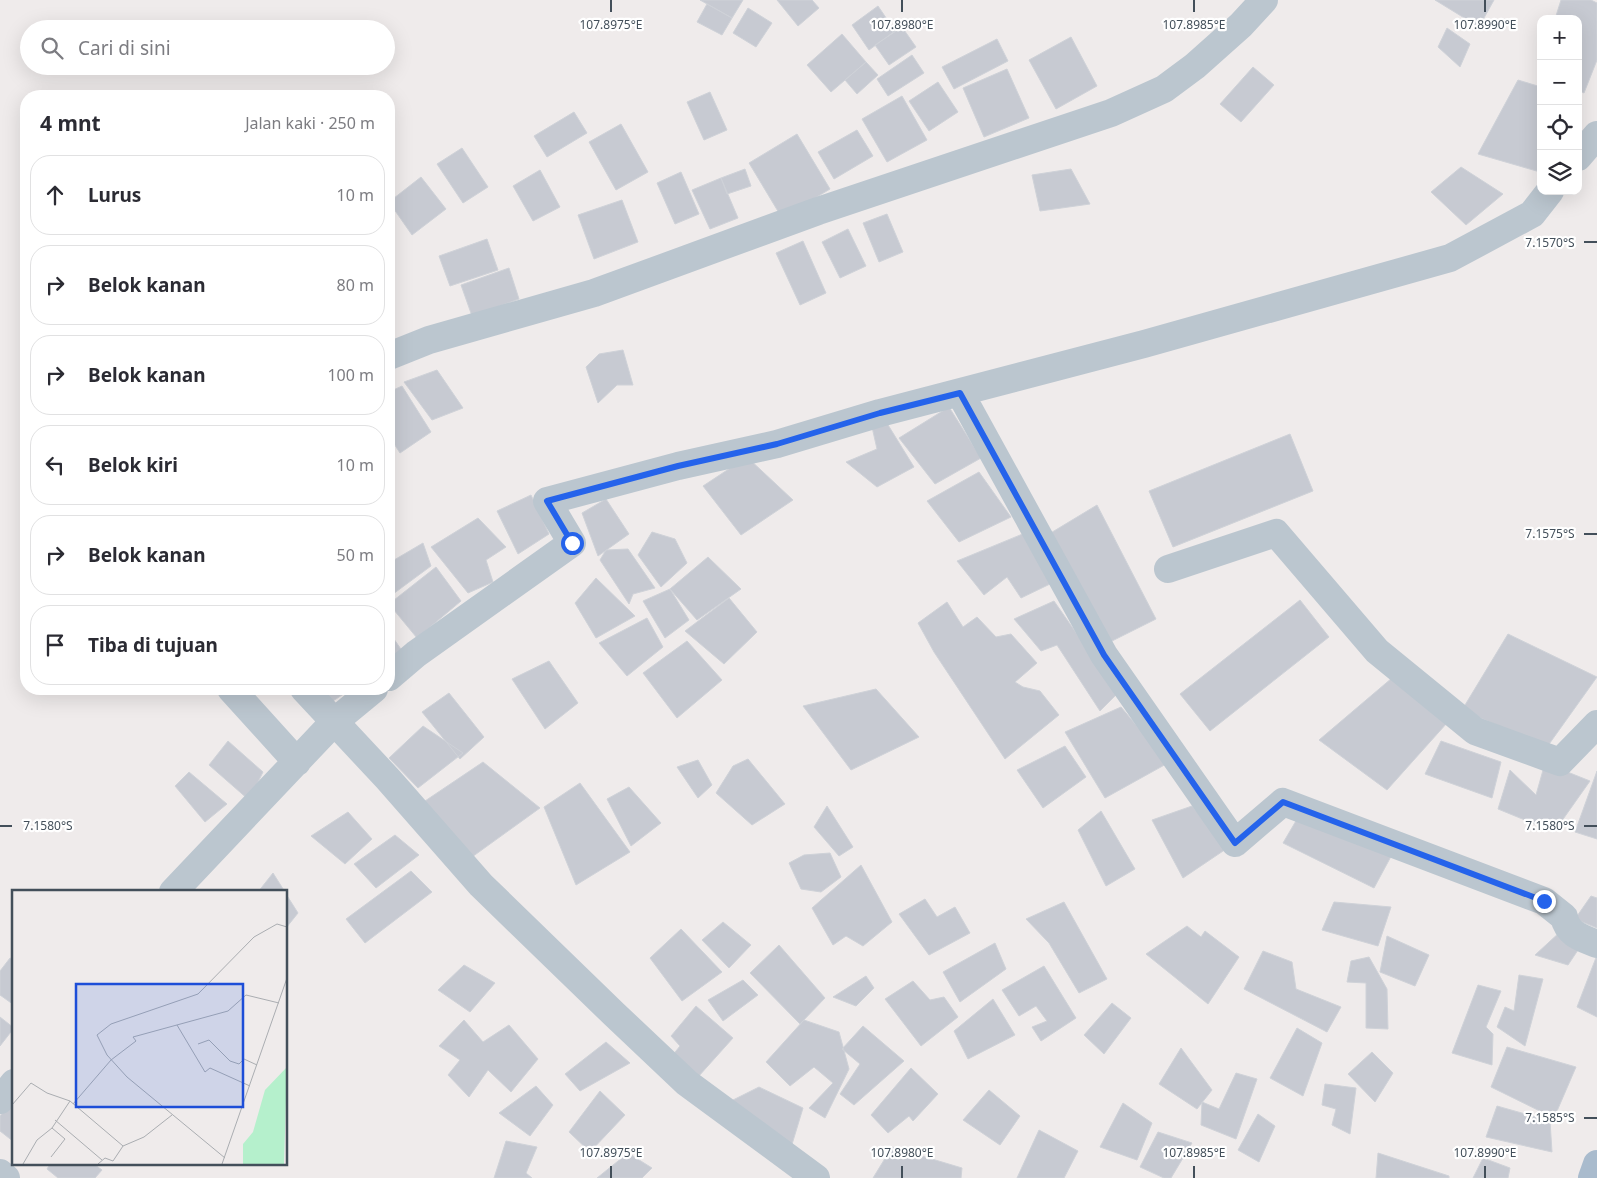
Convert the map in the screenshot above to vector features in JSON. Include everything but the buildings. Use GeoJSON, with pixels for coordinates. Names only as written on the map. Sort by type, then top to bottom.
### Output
{"type":"FeatureCollection","features":[{"type":"Feature","properties":{"kind":"main road"},"geometry":{"type":"LineString","coordinates":[[1592,1178],[1597,1164]]}},
{"type":"Feature","properties":{"kind":"street"},"geometry":{"type":"LineString","coordinates":[[395,354],[430,340],[594,293],[818,211],[1112,113],[1164,89],[1195,66],[1241,25],[1264,0]]}},
{"type":"Feature","properties":{"kind":"street"},"geometry":{"type":"LineString","coordinates":[[1582,152],[1597,135]]}},
{"type":"Feature","properties":{"kind":"street"},"geometry":{"type":"LineString","coordinates":[[395,671],[416,654],[572,543],[547,501],[678,466],[777,444],[880,413],[960,393],[1450,258],[1532,214],[1547,195]]}},
{"type":"Feature","properties":{"kind":"street"},"geometry":{"type":"LineString","coordinates":[[960,393],[1104,655],[1235,843],[1283,802],[1544,901],[1564,918],[1566,926],[1571,933],[1597,944]]}},
{"type":"Feature","properties":{"kind":"street"},"geometry":{"type":"LineString","coordinates":[[1168,569],[1276,533],[1377,651],[1475,731],[1560,762],[1597,724]]}},
{"type":"Feature","properties":{"kind":"street"},"geometry":{"type":"LineString","coordinates":[[236,695],[297,762]]}},
{"type":"Feature","properties":{"kind":"street"},"geometry":{"type":"LineString","coordinates":[[309,695],[388,778],[481,885],[680,1077],[816,1178]]}},
{"type":"Feature","properties":{"kind":"street"},"geometry":{"type":"LineString","coordinates":[[175,890],[334,722],[367,695]]}},
{"type":"Feature","properties":{"kind":"street"},"geometry":{"type":"LineString","coordinates":[[0,1100],[12,1085]]}},
{"type":"Feature","properties":{"kind":"street"},"geometry":{"type":"LineString","coordinates":[[0,1173],[6,1178]]}},
{"type":"Feature","properties":{"kind":"route"},"geometry":{"type":"LineString","coordinates":[[572,543],[547,501],[678,466],[777,444],[880,413],[960,393],[1104,655],[1235,843],[1283,802],[1544,901]]}}]}
